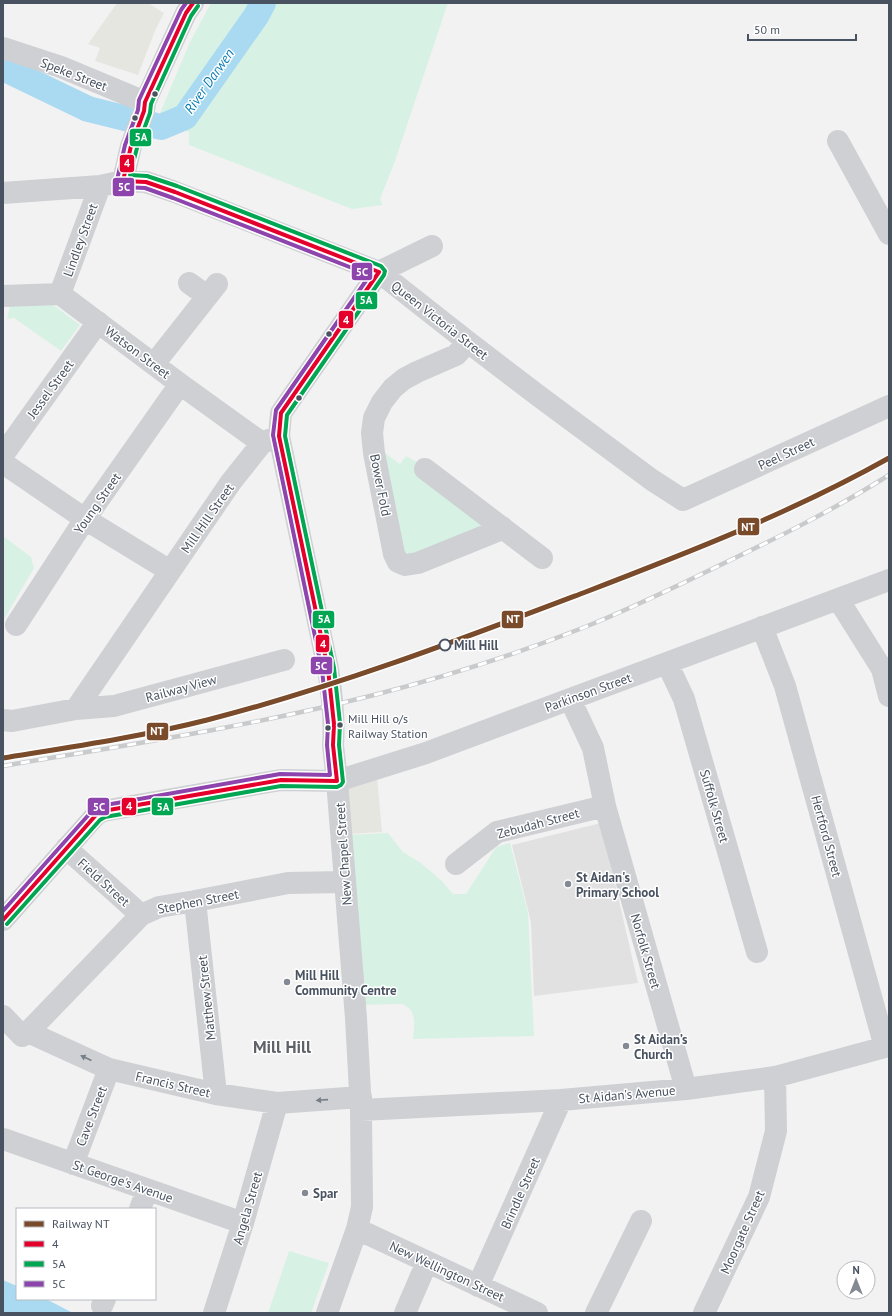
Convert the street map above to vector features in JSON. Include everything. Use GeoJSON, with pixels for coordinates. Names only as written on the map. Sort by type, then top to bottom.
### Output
{"type":"FeatureCollection","features":[{"type":"Feature","properties":{"kind":"street"},"geometry":{"type":"LineString","coordinates":[[123,181],[131,146],[144,107],[186,13],[193,3]]}},
{"type":"Feature","properties":{"kind":"street","name":"Speke Street"},"geometry":{"type":"LineString","coordinates":[[3,48],[61,67],[144,107]]}},
{"type":"Feature","properties":{"kind":"street"},"geometry":{"type":"LineString","coordinates":[[838,141],[883,207],[889,234]]}},
{"type":"Feature","properties":{"kind":"street","name":"Queen Victoria Street"},"geometry":{"type":"LineString","coordinates":[[3,193],[100,186],[123,181],[146,182],[379,272],[468,342],[652,480],[683,500]]}},
{"type":"Feature","properties":{"kind":"street","name":"Lindley Street"},"geometry":{"type":"LineString","coordinates":[[60,294],[100,186]]}},
{"type":"Feature","properties":{"kind":"street"},"geometry":{"type":"LineString","coordinates":[[271,439],[282,413],[379,272],[432,246]]}},
{"type":"Feature","properties":{"kind":"street"},"geometry":{"type":"LineString","coordinates":[[154,364],[212,290],[189,283]]}},
{"type":"Feature","properties":{"kind":"street"},"geometry":{"type":"LineString","coordinates":[[3,296],[60,294]]}},
{"type":"Feature","properties":{"kind":"street","name":"Watson Street"},"geometry":{"type":"LineString","coordinates":[[60,294],[180,384],[271,439]]}},
{"type":"Feature","properties":{"kind":"street","name":"Jessel Street"},"geometry":{"type":"LineString","coordinates":[[3,455],[98,322]]}},
{"type":"Feature","properties":{"kind":"street","name":"Bower Fold"},"geometry":{"type":"LineString","coordinates":[[468,342],[456,355],[417,372],[404,379],[393,388],[382,402],[374,418],[372,433],[374,453],[394,554],[398,562],[405,565],[418,562],[497,531],[502,527]]}},
{"type":"Feature","properties":{"kind":"street","name":"Young Street"},"geometry":{"type":"LineString","coordinates":[[16,624],[85,519],[180,384]]}},
{"type":"Feature","properties":{"kind":"street","name":"Peel Street"},"geometry":{"type":"LineString","coordinates":[[683,500],[889,406]]}},
{"type":"Feature","properties":{"kind":"street","name":"Mill Hill Street"},"geometry":{"type":"LineString","coordinates":[[76,709],[231,482],[271,439]]}},
{"type":"Feature","properties":{"kind":"street","name":"New Chapel Street"},"geometry":{"type":"LineString","coordinates":[[271,439],[328,669],[334,724],[333,745],[344,882],[355,996],[361,1104],[362,1207],[357,1229],[327,1313]]}},
{"type":"Feature","properties":{"kind":"street"},"geometry":{"type":"LineString","coordinates":[[3,463],[85,519],[170,571]]}},
{"type":"Feature","properties":{"kind":"street"},"geometry":{"type":"LineString","coordinates":[[425,468],[542,558]]}},
{"type":"Feature","properties":{"kind":"street","name":"Parkinson Street"},"geometry":{"type":"LineString","coordinates":[[3,920],[96,815],[103,811],[281,780],[337,781],[426,753],[889,580]]}},
{"type":"Feature","properties":{"kind":"street"},"geometry":{"type":"LineString","coordinates":[[838,599],[882,669],[889,696]]}},
{"type":"Feature","properties":{"kind":"street","name":"Hertford Street"},"geometry":{"type":"LineString","coordinates":[[762,627],[785,686],[887,1046]]}},
{"type":"Feature","properties":{"kind":"street","name":"Railway View"},"geometry":{"type":"LineString","coordinates":[[76,709],[114,706],[284,660]]}},
{"type":"Feature","properties":{"kind":"street","name":"Suffolk Street"},"geometry":{"type":"LineString","coordinates":[[667,663],[684,699],[757,952]]}},
{"type":"Feature","properties":{"kind":"street","name":"Norfolk Street"},"geometry":{"type":"LineString","coordinates":[[570,699],[593,748],[605,806],[686,1089]]}},
{"type":"Feature","properties":{"kind":"street"},"geometry":{"type":"LineString","coordinates":[[3,720],[12,721],[76,709]]}},
{"type":"Feature","properties":{"kind":"street","name":"Zebudah Street"},"geometry":{"type":"LineString","coordinates":[[456,864],[497,832],[605,806]]}},
{"type":"Feature","properties":{"kind":"street","name":"Field Street"},"geometry":{"type":"LineString","coordinates":[[66,848],[141,916]]}},
{"type":"Feature","properties":{"kind":"street","name":"Stephen Street"},"geometry":{"type":"LineString","coordinates":[[28,1032],[141,916],[159,907],[288,883],[344,882]]}},
{"type":"Feature","properties":{"kind":"street","name":"Matthew Street"},"geometry":{"type":"LineString","coordinates":[[195,901],[216,1094]]}},
{"type":"Feature","properties":{"kind":"street","name":"Francis Street"},"geometry":{"type":"LineString","coordinates":[[3,1016],[22,1036],[28,1032],[109,1069],[216,1094],[277,1103],[361,1104]]}},
{"type":"Feature","properties":{"kind":"street","name":"St Aidan's Avenue"},"geometry":{"type":"LineString","coordinates":[[361,1104],[561,1100],[686,1089],[775,1077],[887,1046]]}},
{"type":"Feature","properties":{"kind":"street","name":"Cave Street"},"geometry":{"type":"LineString","coordinates":[[73,1164],[109,1069]]}},
{"type":"Feature","properties":{"kind":"street","name":"Moorgate Street"},"geometry":{"type":"LineString","coordinates":[[704,1313],[759,1197],[776,1131],[775,1077]]}},
{"type":"Feature","properties":{"kind":"street","name":"Brindle Street"},"geometry":{"type":"LineString","coordinates":[[478,1286],[561,1100]]}},
{"type":"Feature","properties":{"kind":"street","name":"Angela Street"},"geometry":{"type":"LineString","coordinates":[[214,1313],[243,1223],[277,1103]]}},
{"type":"Feature","properties":{"kind":"street","name":"St George's Avenue"},"geometry":{"type":"LineString","coordinates":[[3,1139],[73,1164],[143,1199],[243,1223]]}},
{"type":"Feature","properties":{"kind":"street"},"geometry":{"type":"LineString","coordinates":[[596,1313],[641,1221]]}},
{"type":"Feature","properties":{"kind":"street","name":"New Wellington Street"},"geometry":{"type":"LineString","coordinates":[[357,1229],[537,1313]]}},
{"type":"Feature","properties":{"kind":"street"},"geometry":{"type":"LineString","coordinates":[[405,1313],[427,1262]]}},
{"type":"Feature","properties":{"kind":"shaded area"},"geometry":{"type":"Polygon","coordinates":[[[117,3],[148,3],[164,13],[155,31],[138,75],[95,61],[100,48],[88,44],[117,3]]]}},
{"type":"Feature","properties":{"kind":"shaded area"},"geometry":{"type":"Polygon","coordinates":[[[377,776],[382,832],[347,834],[343,790],[377,776]]]}},
{"type":"Feature","properties":{"kind":"shaded area","name":"St Aidan's Primary School"},"geometry":{"type":"Polygon","coordinates":[[[601,823],[638,983],[534,996],[531,922],[512,845],[601,823]]]}},
{"type":"Feature","properties":{"kind":"green space"},"geometry":{"type":"Polygon","coordinates":[[[211,3],[448,3],[395,161],[380,199],[383,205],[352,209],[189,145],[189,132],[160,120],[167,117],[160,113],[190,42],[211,3]]]}},
{"type":"Feature","properties":{"kind":"green space"},"geometry":{"type":"Polygon","coordinates":[[[48,301],[80,325],[61,351],[14,318],[7,319],[11,303],[48,301]]]}},
{"type":"Feature","properties":{"kind":"green space"},"geometry":{"type":"Polygon","coordinates":[[[382,451],[400,464],[406,456],[422,465],[486,525],[404,558],[382,451]]]}},
{"type":"Feature","properties":{"kind":"green space"},"geometry":{"type":"Polygon","coordinates":[[[3,536],[31,557],[34,568],[3,621],[3,536]]]}},
{"type":"Feature","properties":{"kind":"green space"},"geometry":{"type":"Polygon","coordinates":[[[388,833],[403,852],[421,863],[442,881],[453,894],[466,894],[496,847],[510,843],[528,913],[534,1036],[413,1039],[414,1018],[411,1010],[407,1007],[402,1004],[357,1005],[347,835],[388,833]]]}},
{"type":"Feature","properties":{"kind":"green space"},"geometry":{"type":"Polygon","coordinates":[[[289,1251],[329,1263],[311,1313],[268,1313],[289,1251]]]}},
{"type":"Feature","properties":{"kind":"water"},"geometry":{"type":"Polygon","coordinates":[[[3,1280],[16,1286],[16,1300],[48,1300],[73,1313],[3,1313],[3,1280]]]}},
{"type":"Feature","properties":{"kind":"waterway","name":"River Darwen"},"geometry":{"type":"LineString","coordinates":[[3,68],[88,109],[161,127],[185,117],[256,16],[263,3]]}},
{"type":"Feature","properties":{"kind":"railway"},"geometry":{"type":"LineString","coordinates":[[3,766],[236,726],[374,695],[427,681],[481,664],[585,627],[648,600],[801,525],[846,501],[889,475]]}},
{"type":"Feature","properties":{"kind":"rail line","name":"NT"},"geometry":{"type":"LineString","coordinates":[[3,758],[156,732],[255,707],[350,678],[490,628],[700,547],[814,497],[889,458]]}},
{"type":"Feature","properties":{"kind":"transit line","name":"5C"},"geometry":{"type":"LineString","coordinates":[[3,911],[92,811],[100,806],[280,774],[330,775],[327,745],[328,724],[322,670],[273,435],[276,410],[370,275],[173,198],[145,188],[122,187],[118,184],[117,180],[125,145],[138,110],[139,100],[181,10],[186,3]]}},
{"type":"Feature","properties":{"kind":"transit line","name":"4"},"geometry":{"type":"LineString","coordinates":[[3,920],[96,815],[103,811],[281,780],[337,781],[333,745],[334,724],[328,669],[279,436],[281,413],[379,272],[175,192],[146,182],[123,181],[131,146],[144,111],[145,102],[186,13],[193,3]]}},
{"type":"Feature","properties":{"kind":"transit line","name":"5A"},"geometry":{"type":"LineString","coordinates":[[7,924],[100,820],[105,817],[281,786],[337,787],[343,782],[339,745],[340,723],[334,668],[285,436],[287,415],[384,275],[385,271],[381,266],[177,186],[147,176],[130,175],[137,148],[150,113],[151,104],[191,16],[198,6]]}},
{"type":"Feature","properties":{"kind":"place","name":"Mill Hill"},"geometry":{"type":"Point","coordinates":[445,645]}},
{"type":"Feature","properties":{"kind":"place","name":"Mill Hill o/s Railway Station"},"geometry":{"type":"Point","coordinates":[340,725]}},
{"type":"Feature","properties":{"kind":"place","name":"St Aidan's Primary School"},"geometry":{"type":"Point","coordinates":[568,884]}},
{"type":"Feature","properties":{"kind":"place","name":"Mill Hill Community Centre"},"geometry":{"type":"Point","coordinates":[287,982]}},
{"type":"Feature","properties":{"kind":"place","name":"St Aidan’s Church"},"geometry":{"type":"Point","coordinates":[626,1046]}},
{"type":"Feature","properties":{"kind":"place","name":"Spar"},"geometry":{"type":"Point","coordinates":[305,1193]}},
{"type":"Feature","properties":{"kind":"district","name":"Mill Hill"},"geometry":{"type":"Point","coordinates":[282,1047]}}]}
